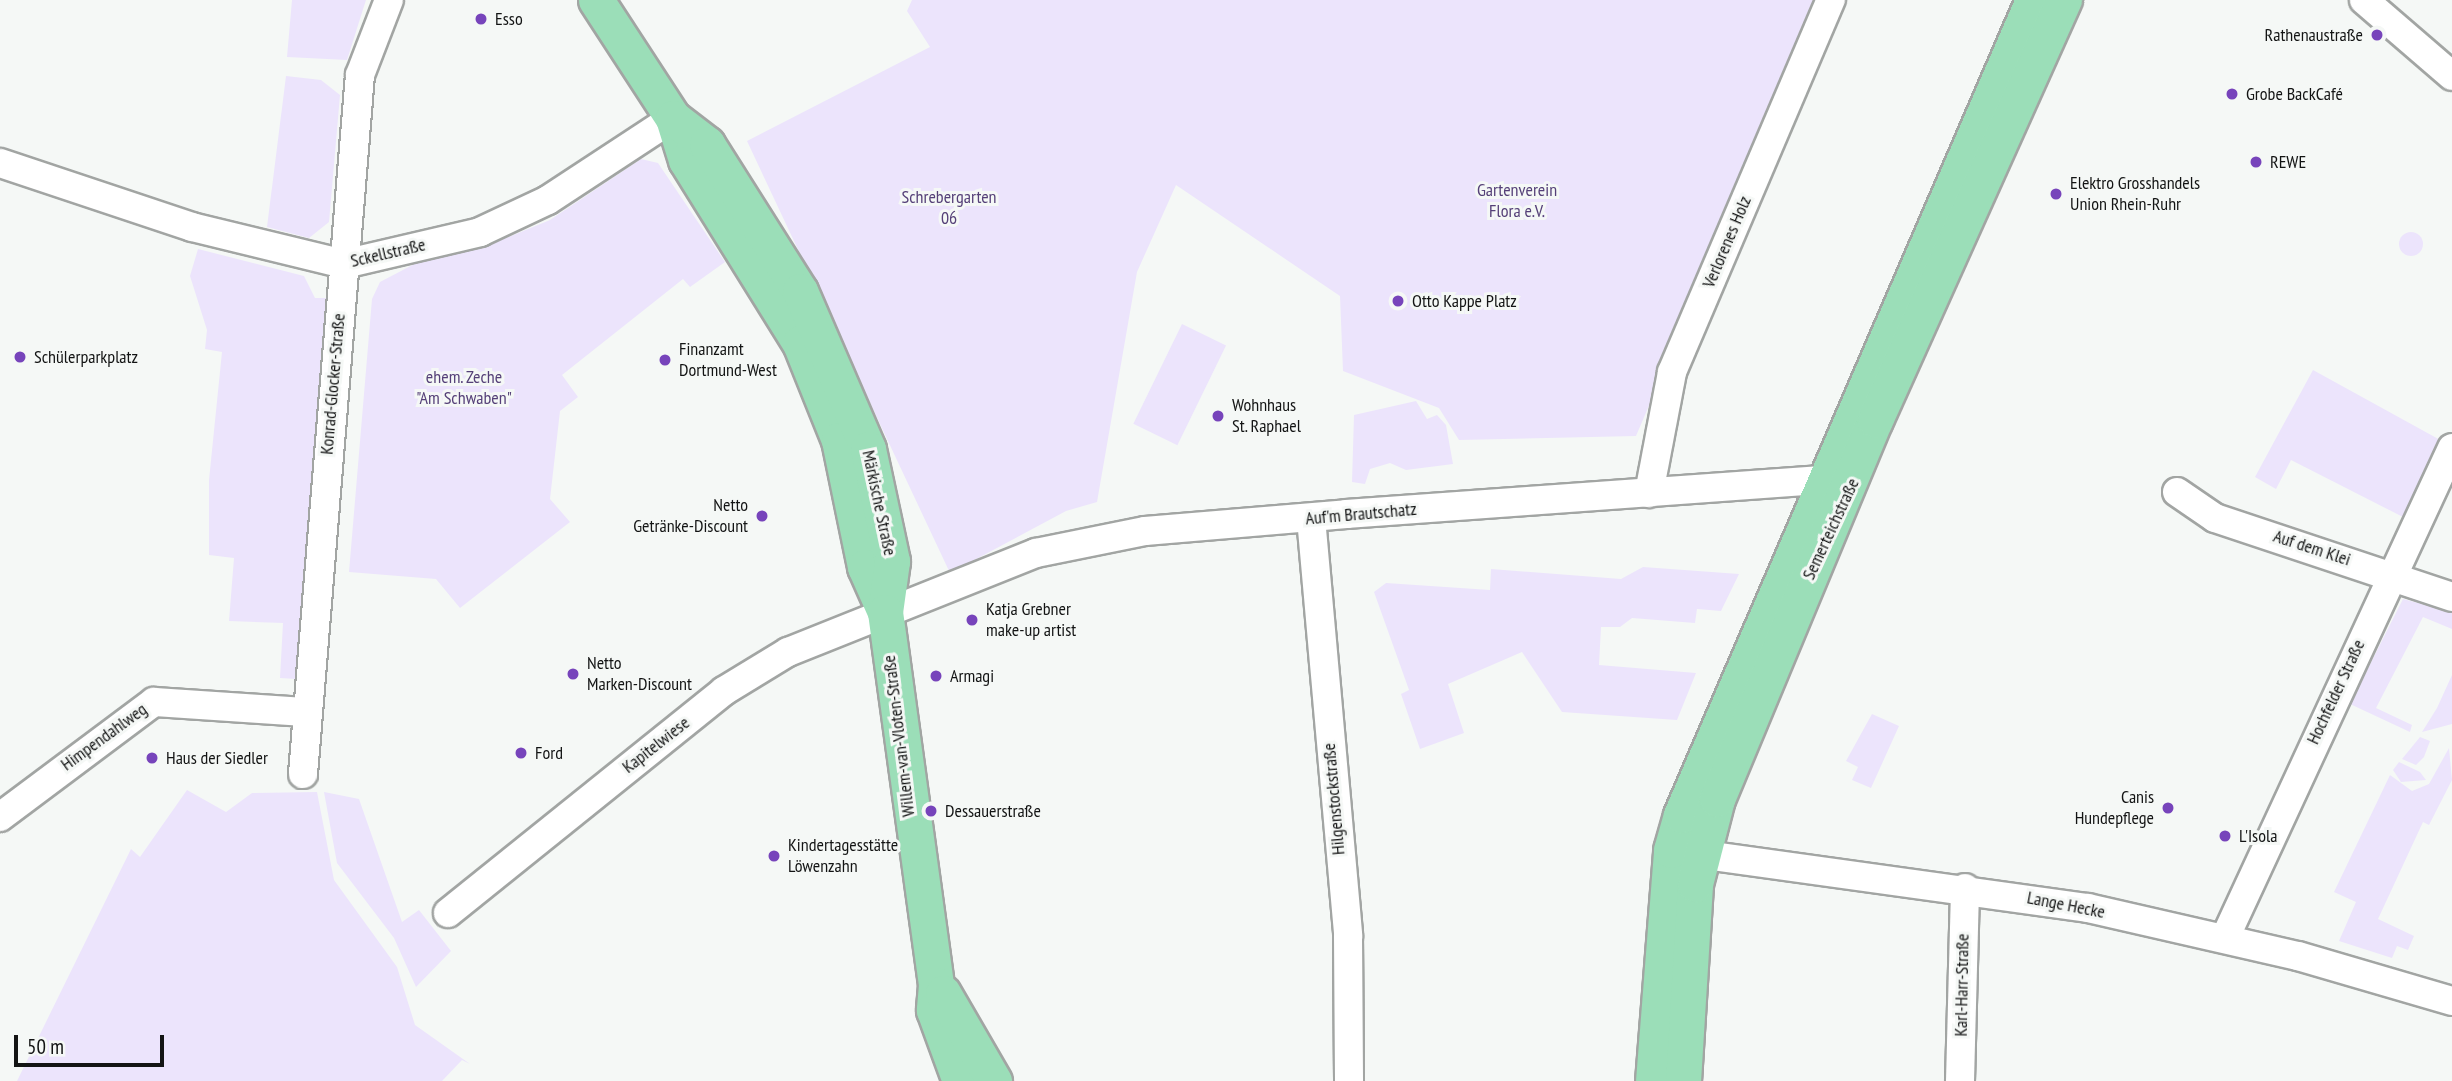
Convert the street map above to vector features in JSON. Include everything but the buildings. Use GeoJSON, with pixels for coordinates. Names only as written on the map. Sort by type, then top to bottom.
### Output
{"type":"FeatureCollection","features":[{"type":"Feature","properties":{"kind":"main road","name":"Märkische Straße"},"geometry":{"type":"LineString","coordinates":[[596,0],[674,118],[706,144],[800,291],[834,357],[859,420],[886,527],[892,561],[885,612]]}},
{"type":"Feature","properties":{"kind":"main road","name":"Semerteichstraße"},"geometry":{"type":"LineString","coordinates":[[1653,1081],[1685,852],[2033,0]]}},
{"type":"Feature","properties":{"kind":"main road","name":"Semerteichstraße"},"geometry":{"type":"LineString","coordinates":[[1836,483],[2064,0]]}},
{"type":"Feature","properties":{"kind":"main road","name":"Willem-van-Vloten-Straße"},"geometry":{"type":"LineString","coordinates":[[885,612],[936,985],[934,1010],[960,1081]]}},
{"type":"Feature","properties":{"kind":"main road","name":"Semerteichstraße"},"geometry":{"type":"LineString","coordinates":[[1683,1081],[1685,852]]}},
{"type":"Feature","properties":{"kind":"main road"},"geometry":{"type":"LineString","coordinates":[[936,985],[954,1005],[994,1081]]}},
{"type":"Feature","properties":{"kind":"street","name":"Konrad-Glocker-Straße"},"geometry":{"type":"LineString","coordinates":[[303,774],[360,75],[389,0]]}},
{"type":"Feature","properties":{"kind":"street","name":"Verlorenes Holz"},"geometry":{"type":"LineString","coordinates":[[1649,493],[1672,372],[1831,0]]}},
{"type":"Feature","properties":{"kind":"street"},"geometry":{"type":"LineString","coordinates":[[2364,0],[2452,76]]}},
{"type":"Feature","properties":{"kind":"street","name":"Sckellstraße"},"geometry":{"type":"LineString","coordinates":[[0,163],[192,227],[344,264],[480,232],[548,200],[674,118]]}},
{"type":"Feature","properties":{"kind":"street","name":"Hochfelder Straße"},"geometry":{"type":"LineString","coordinates":[[2225,938],[2390,574],[2452,448]]}},
{"type":"Feature","properties":{"kind":"street","name":"Auf'm Brautschatz"},"geometry":{"type":"LineString","coordinates":[[885,612],[1072,543],[1311,518],[1649,493],[1836,483]]}},
{"type":"Feature","properties":{"kind":"street","name":"Auf dem Klei"},"geometry":{"type":"LineString","coordinates":[[2177,492],[2215,518],[2390,574],[2452,597]]}},
{"type":"Feature","properties":{"kind":"street","name":"Hilgenstockstraße"},"geometry":{"type":"LineString","coordinates":[[1311,518],[1348,936],[1349,1081]]}},
{"type":"Feature","properties":{"kind":"street","name":"Kapitelwiese"},"geometry":{"type":"LineString","coordinates":[[448,913],[724,691],[788,652],[885,612]]}},
{"type":"Feature","properties":{"kind":"street","name":"Himpendahlweg"},"geometry":{"type":"LineString","coordinates":[[0,817],[154,702],[306,712]]}},
{"type":"Feature","properties":{"kind":"street","name":"Lange Hecke"},"geometry":{"type":"LineString","coordinates":[[1685,852],[1965,888],[2225,938],[2452,1001]]}},
{"type":"Feature","properties":{"kind":"street","name":"Karl-Harr-Straße"},"geometry":{"type":"LineString","coordinates":[[1960,1081],[1965,888]]}},
{"type":"Feature","properties":{"kind":"green space"},"geometry":{"type":"Polygon","coordinates":[[[292,0],[366,0],[347,60],[287,57],[292,0]]]}},
{"type":"Feature","properties":{"kind":"green space"},"geometry":{"type":"Polygon","coordinates":[[[912,0],[1822,0],[1636,436],[1459,440],[1439,408],[1343,371],[1340,296],[1176,185],[1137,272],[1097,502],[1066,511],[950,573],[747,141],[930,47],[907,11],[912,0]]]}},
{"type":"Feature","properties":{"kind":"green space"},"geometry":{"type":"Polygon","coordinates":[[[286,76],[321,80],[340,95],[329,222],[309,238],[267,227],[286,76]]]}},
{"type":"Feature","properties":{"kind":"green space","name":"ehem. Zeche \"Am Schwaben\""},"geometry":{"type":"Polygon","coordinates":[[[641,159],[658,163],[725,262],[690,287],[683,279],[562,375],[578,397],[560,411],[550,499],[570,522],[460,608],[436,579],[349,572],[372,299],[380,282],[422,260],[479,249],[550,220],[641,159]]]}},
{"type":"Feature","properties":{"kind":"green space"},"geometry":{"type":"Polygon","coordinates":[[[2411,232],[2420,235],[2423,244],[2420,253],[2411,256],[2402,253],[2399,244],[2402,235],[2411,232]]]}},
{"type":"Feature","properties":{"kind":"green space"},"geometry":{"type":"Polygon","coordinates":[[[198,249],[304,276],[315,298],[329,298],[296,679],[280,678],[283,623],[229,621],[234,558],[209,555],[209,480],[222,352],[205,349],[207,330],[190,276],[198,249]]]}},
{"type":"Feature","properties":{"kind":"green space"},"geometry":{"type":"Polygon","coordinates":[[[1182,324],[1226,345],[1177,445],[1133,424],[1182,324]]]}},
{"type":"Feature","properties":{"kind":"green space"},"geometry":{"type":"Polygon","coordinates":[[[2313,370],[2442,441],[2403,517],[2291,460],[2276,489],[2255,477],[2313,370]]]}},
{"type":"Feature","properties":{"kind":"green space"},"geometry":{"type":"Polygon","coordinates":[[[1416,401],[1427,419],[1437,415],[1446,425],[1453,464],[1406,470],[1390,463],[1370,469],[1365,484],[1352,482],[1354,415],[1416,401]]]}},
{"type":"Feature","properties":{"kind":"green space"},"geometry":{"type":"Polygon","coordinates":[[[1643,567],[1739,574],[1721,611],[1697,609],[1695,623],[1632,618],[1620,627],[1601,627],[1599,665],[1696,673],[1677,720],[1562,712],[1522,652],[1448,684],[1464,733],[1420,749],[1401,694],[1409,690],[1374,592],[1386,583],[1490,590],[1491,569],[1621,579],[1643,567]]]}},
{"type":"Feature","properties":{"kind":"green space"},"geometry":{"type":"Polygon","coordinates":[[[2403,599],[2452,612],[2452,629],[2423,617],[2376,708],[2412,725],[2410,732],[2350,704],[2403,599]]]}},
{"type":"Feature","properties":{"kind":"green space"},"geometry":{"type":"Polygon","coordinates":[[[2452,675],[2452,724],[2422,732],[2437,708],[2452,675]]]}},
{"type":"Feature","properties":{"kind":"green space"},"geometry":{"type":"Polygon","coordinates":[[[1872,714],[1899,726],[1871,788],[1852,780],[1858,767],[1846,761],[1872,714]]]}},
{"type":"Feature","properties":{"kind":"green space"},"geometry":{"type":"Polygon","coordinates":[[[2420,737],[2430,741],[2424,757],[2416,765],[2402,759],[2420,737]]]}},
{"type":"Feature","properties":{"kind":"green space"},"geometry":{"type":"Polygon","coordinates":[[[2449,748],[2452,780],[2429,825],[2423,822],[2378,919],[2414,936],[2408,950],[2397,946],[2392,958],[2339,941],[2356,902],[2334,892],[2390,775],[2412,791],[2429,784],[2449,748]]]}},
{"type":"Feature","properties":{"kind":"green space"},"geometry":{"type":"Polygon","coordinates":[[[2399,762],[2420,772],[2426,780],[2401,782],[2393,770],[2399,762]]]}},
{"type":"Feature","properties":{"kind":"green space"},"geometry":{"type":"Polygon","coordinates":[[[187,790],[226,812],[252,793],[317,792],[334,880],[397,967],[415,1025],[470,1064],[462,1060],[442,1081],[17,1081],[131,849],[140,857],[187,790]]]}},
{"type":"Feature","properties":{"kind":"green space"},"geometry":{"type":"Polygon","coordinates":[[[324,792],[359,799],[402,922],[419,910],[451,951],[416,987],[394,938],[337,863],[324,792]]]}},
{"type":"Feature","properties":{"kind":"place","name":"Esso"},"geometry":{"type":"Point","coordinates":[481,19]}},
{"type":"Feature","properties":{"kind":"place","name":"Rathenaustraße"},"geometry":{"type":"Point","coordinates":[2377,35]}},
{"type":"Feature","properties":{"kind":"place","name":"Grobe BackCafé"},"geometry":{"type":"Point","coordinates":[2232,94]}},
{"type":"Feature","properties":{"kind":"place","name":"REWE"},"geometry":{"type":"Point","coordinates":[2256,162]}},
{"type":"Feature","properties":{"kind":"place","name":"Elektro Grosshandels Union Rhein-Ruhr"},"geometry":{"type":"Point","coordinates":[2056,194]}},
{"type":"Feature","properties":{"kind":"place","name":"Otto Kappe Platz"},"geometry":{"type":"Point","coordinates":[1398,301]}},
{"type":"Feature","properties":{"kind":"place","name":"Schülerparkplatz"},"geometry":{"type":"Point","coordinates":[20,357]}},
{"type":"Feature","properties":{"kind":"place","name":"Finanzamt Dortmund-West"},"geometry":{"type":"Point","coordinates":[665,360]}},
{"type":"Feature","properties":{"kind":"place","name":"Wohnhaus St. Raphael"},"geometry":{"type":"Point","coordinates":[1218,416]}},
{"type":"Feature","properties":{"kind":"place","name":"Netto Getränke-Discount"},"geometry":{"type":"Point","coordinates":[762,516]}},
{"type":"Feature","properties":{"kind":"place","name":"Katja Grebner make-up artist"},"geometry":{"type":"Point","coordinates":[972,620]}},
{"type":"Feature","properties":{"kind":"place","name":"Netto Marken-Discount"},"geometry":{"type":"Point","coordinates":[573,674]}},
{"type":"Feature","properties":{"kind":"place","name":"Armagi"},"geometry":{"type":"Point","coordinates":[936,676]}},
{"type":"Feature","properties":{"kind":"place","name":"Ford"},"geometry":{"type":"Point","coordinates":[521,753]}},
{"type":"Feature","properties":{"kind":"place","name":"Haus der Siedler"},"geometry":{"type":"Point","coordinates":[152,758]}},
{"type":"Feature","properties":{"kind":"place","name":"Canis Hundepflege"},"geometry":{"type":"Point","coordinates":[2168,808]}},
{"type":"Feature","properties":{"kind":"place","name":"Dessauerstraße"},"geometry":{"type":"Point","coordinates":[931,811]}},
{"type":"Feature","properties":{"kind":"place","name":"L'Isola"},"geometry":{"type":"Point","coordinates":[2225,836]}},
{"type":"Feature","properties":{"kind":"place","name":"Kindertagesstätte Löwenzahn"},"geometry":{"type":"Point","coordinates":[774,856]}},
{"type":"Feature","properties":{"kind":"park label","name":"Gartenverein Flora e.V."},"geometry":{"type":"Point","coordinates":[1517,201]}},
{"type":"Feature","properties":{"kind":"park label","name":"Schrebergarten 06"},"geometry":{"type":"Point","coordinates":[949,208]}}]}
